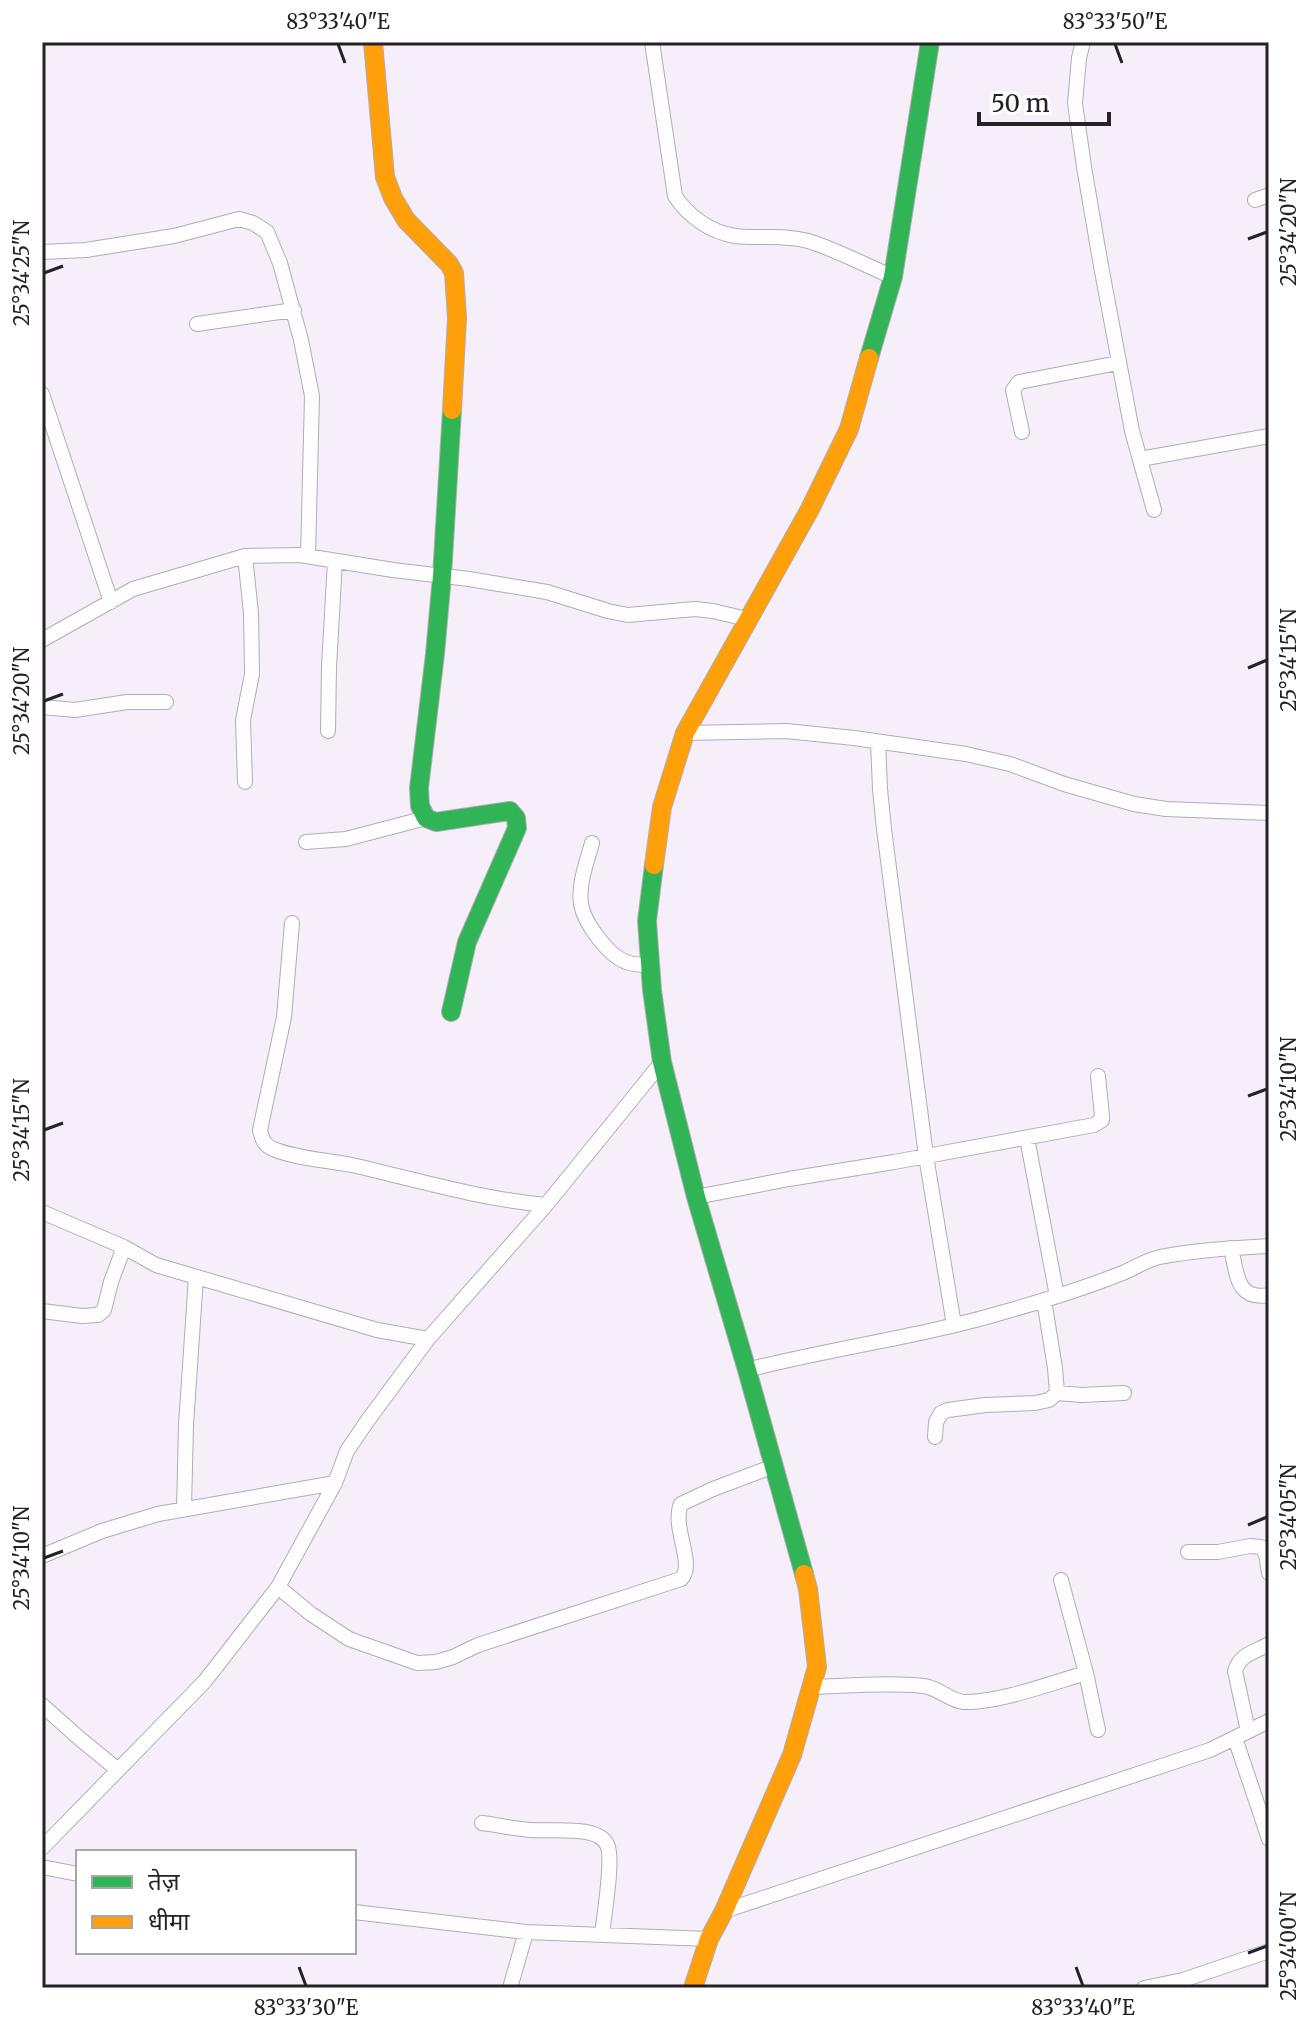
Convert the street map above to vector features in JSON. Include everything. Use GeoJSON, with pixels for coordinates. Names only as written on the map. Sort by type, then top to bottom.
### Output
{"type":"FeatureCollection","features":[{"type":"Feature","properties":{"kind":"main road"},"geometry":{"type":"LineString","coordinates":[[373,42],[385,177],[406,220],[440,253],[454,273],[457,318],[442,576],[419,788],[420,806],[426,818],[436,822],[510,811],[517,821],[517,828],[467,942],[451,1012]]}},
{"type":"Feature","properties":{"kind":"main road"},"geometry":{"type":"LineString","coordinates":[[693,1988],[709,1939],[787,1768],[817,1667],[808,1589],[696,1197],[662,1062],[647,921],[653,868],[662,807],[685,733],[810,509],[849,429],[893,277],[930,42]]}},
{"type":"Feature","properties":{"kind":"street"},"geometry":{"type":"LineString","coordinates":[[652,42],[675,196],[683,208],[717,231],[735,236],[775,236],[808,241],[893,277]]}},
{"type":"Feature","properties":{"kind":"street"},"geometry":{"type":"LineString","coordinates":[[1083,42],[1075,103],[1118,363],[1132,431],[1154,510]]}},
{"type":"Feature","properties":{"kind":"street"},"geometry":{"type":"LineString","coordinates":[[42,252],[86,250],[174,236],[239,219],[267,232],[294,310],[312,396],[308,556]]}},
{"type":"Feature","properties":{"kind":"street"},"geometry":{"type":"LineString","coordinates":[[197,324],[294,310]]}},
{"type":"Feature","properties":{"kind":"street"},"geometry":{"type":"LineString","coordinates":[[1022,432],[1013,390],[1019,382],[1118,363]]}},
{"type":"Feature","properties":{"kind":"street"},"geometry":{"type":"LineString","coordinates":[[42,394],[111,602]]}},
{"type":"Feature","properties":{"kind":"street"},"geometry":{"type":"LineString","coordinates":[[1140,459],[1269,436]]}},
{"type":"Feature","properties":{"kind":"street"},"geometry":{"type":"LineString","coordinates":[[42,638],[133,589],[245,556],[308,556],[547,592],[628,615],[695,609],[747,619]]}},
{"type":"Feature","properties":{"kind":"street"},"geometry":{"type":"LineString","coordinates":[[245,556],[251,613],[252,674],[243,720],[245,782]]}},
{"type":"Feature","properties":{"kind":"street"},"geometry":{"type":"LineString","coordinates":[[328,731],[335,561]]}},
{"type":"Feature","properties":{"kind":"street"},"geometry":{"type":"LineString","coordinates":[[42,707],[75,710],[127,702],[166,702]]}},
{"type":"Feature","properties":{"kind":"street"},"geometry":{"type":"LineString","coordinates":[[685,733],[786,731],[966,754],[1010,764],[1079,789],[1134,804],[1166,809],[1269,813]]}},
{"type":"Feature","properties":{"kind":"street"},"geometry":{"type":"LineString","coordinates":[[878,742],[884,829],[926,1156],[954,1325]]}},
{"type":"Feature","properties":{"kind":"street"},"geometry":{"type":"LineString","coordinates":[[306,842],[346,839],[426,818]]}},
{"type":"Feature","properties":{"kind":"street"},"geometry":{"type":"LineString","coordinates":[[592,843],[583,879],[581,904],[589,925],[614,955],[627,963],[651,965]]}},
{"type":"Feature","properties":{"kind":"street"},"geometry":{"type":"LineString","coordinates":[[292,923],[284,1017],[260,1130],[262,1141],[270,1148],[300,1155],[506,1201],[546,1205]]}},
{"type":"Feature","properties":{"kind":"street"},"geometry":{"type":"LineString","coordinates":[[42,1848],[205,1681],[278,1587],[335,1483],[347,1451],[428,1339],[546,1205],[662,1062]]}},
{"type":"Feature","properties":{"kind":"street"},"geometry":{"type":"LineString","coordinates":[[696,1197],[1099,1123],[1102,1116],[1098,1076]]}},
{"type":"Feature","properties":{"kind":"street"},"geometry":{"type":"LineString","coordinates":[[1027,1138],[1051,1298],[1057,1393]]}},
{"type":"Feature","properties":{"kind":"street"},"geometry":{"type":"LineString","coordinates":[[42,1212],[124,1247],[156,1265],[377,1330],[428,1339]]}},
{"type":"Feature","properties":{"kind":"street"},"geometry":{"type":"LineString","coordinates":[[747,1370],[954,1325],[1051,1298],[1158,1258],[1269,1246]]}},
{"type":"Feature","properties":{"kind":"street"},"geometry":{"type":"LineString","coordinates":[[42,1311],[98,1315],[104,1310],[124,1247]]}},
{"type":"Feature","properties":{"kind":"street"},"geometry":{"type":"LineString","coordinates":[[1231,1248],[1242,1290],[1257,1297],[1269,1295]]}},
{"type":"Feature","properties":{"kind":"street"},"geometry":{"type":"LineString","coordinates":[[184,1509],[196,1277]]}},
{"type":"Feature","properties":{"kind":"street"},"geometry":{"type":"LineString","coordinates":[[935,1437],[936,1422],[941,1413],[948,1410],[1035,1403],[1049,1400],[1057,1393],[1124,1393]]}},
{"type":"Feature","properties":{"kind":"street"},"geometry":{"type":"LineString","coordinates":[[278,1587],[349,1639],[417,1663],[436,1662],[478,1645],[681,1579],[686,1575],[687,1566],[677,1519],[681,1504],[774,1466]]}},
{"type":"Feature","properties":{"kind":"street"},"geometry":{"type":"LineString","coordinates":[[42,1556],[102,1531],[158,1514],[335,1483]]}},
{"type":"Feature","properties":{"kind":"street"},"geometry":{"type":"LineString","coordinates":[[1188,1552],[1261,1547],[1266,1554],[1269,1573]]}},
{"type":"Feature","properties":{"kind":"street"},"geometry":{"type":"LineString","coordinates":[[1061,1580],[1098,1730]]}},
{"type":"Feature","properties":{"kind":"street"},"geometry":{"type":"LineString","coordinates":[[1269,1644],[1245,1655],[1238,1661],[1235,1671],[1242,1734],[1269,1839]]}},
{"type":"Feature","properties":{"kind":"street"},"geometry":{"type":"LineString","coordinates":[[812,1687],[928,1687],[963,1702],[1000,1698],[1086,1673]]}},
{"type":"Feature","properties":{"kind":"street"},"geometry":{"type":"LineString","coordinates":[[42,1705],[118,1770]]}},
{"type":"Feature","properties":{"kind":"street"},"geometry":{"type":"LineString","coordinates":[[724,1911],[1210,1750],[1269,1721]]}},
{"type":"Feature","properties":{"kind":"street"},"geometry":{"type":"LineString","coordinates":[[482,1823],[533,1831],[580,1831],[604,1839],[609,1849],[602,1935]]}},
{"type":"Feature","properties":{"kind":"street"},"geometry":{"type":"LineString","coordinates":[[42,1867],[76,1874]]}},
{"type":"Feature","properties":{"kind":"street"},"geometry":{"type":"LineString","coordinates":[[356,1912],[526,1932],[709,1939]]}},
{"type":"Feature","properties":{"kind":"street"},"geometry":{"type":"LineString","coordinates":[[510,1988],[526,1932]]}},
{"type":"Feature","properties":{"kind":"street"},"geometry":{"type":"LineString","coordinates":[[1144,1988],[1183,1980],[1269,1951]]}},
{"type":"Feature","properties":{"kind":"traffic: fast"},"geometry":{"type":"LineString","coordinates":[[869,358],[893,277],[930,42]]}},
{"type":"Feature","properties":{"kind":"traffic: fast"},"geometry":{"type":"LineString","coordinates":[[451,1012],[467,942],[517,828],[516,818],[510,811],[436,822],[426,818],[420,806],[419,788],[442,576],[452,410]]}},
{"type":"Feature","properties":{"kind":"traffic: fast"},"geometry":{"type":"LineString","coordinates":[[654,865],[647,921],[662,1062],[696,1197],[804,1574]]}},
{"type":"Feature","properties":{"kind":"traffic: slow"},"geometry":{"type":"LineString","coordinates":[[373,42],[385,177],[406,220],[454,273],[457,318],[452,410]]}},
{"type":"Feature","properties":{"kind":"traffic: slow"},"geometry":{"type":"LineString","coordinates":[[654,865],[662,807],[685,733],[810,509],[849,429],[869,358]]}},
{"type":"Feature","properties":{"kind":"traffic: slow"},"geometry":{"type":"LineString","coordinates":[[693,1988],[709,1939],[792,1755],[817,1667],[804,1574]]}}]}
